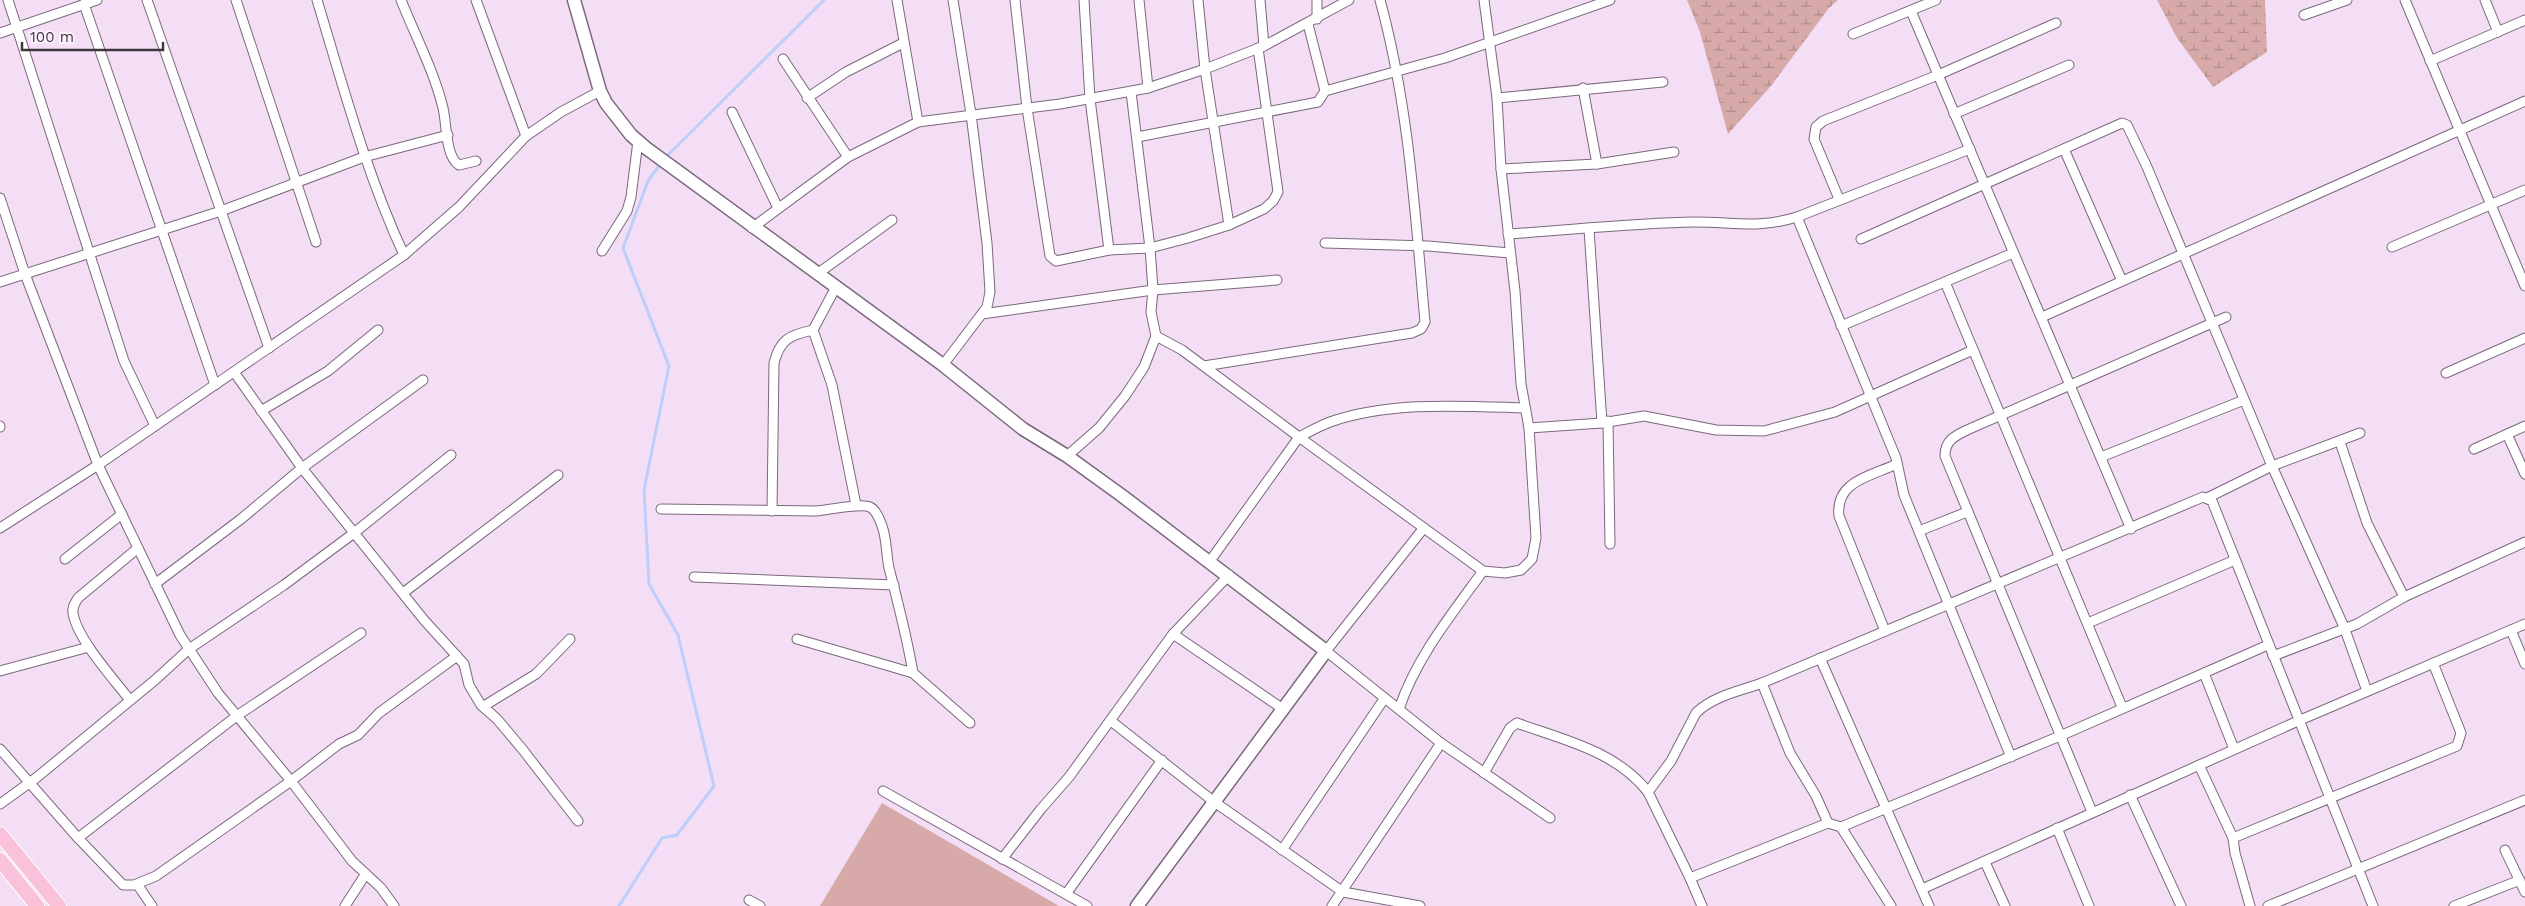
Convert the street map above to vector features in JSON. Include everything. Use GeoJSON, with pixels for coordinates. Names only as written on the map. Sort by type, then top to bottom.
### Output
{"type":"FeatureCollection","features":[{"type":"Feature","properties":{"kind":"main road"},"geometry":{"type":"LineString","coordinates":[[0,834],[59,906]]}},
{"type":"Feature","properties":{"kind":"main road"},"geometry":{"type":"LineString","coordinates":[[0,860],[37,906]]}},
{"type":"Feature","properties":{"kind":"street"},"geometry":{"type":"LineString","coordinates":[[8,0],[124,361],[156,426]]}},
{"type":"Feature","properties":{"kind":"street"},"geometry":{"type":"LineString","coordinates":[[0,33],[97,0]]}},
{"type":"Feature","properties":{"kind":"street"},"geometry":{"type":"LineString","coordinates":[[147,0],[269,348]]}},
{"type":"Feature","properties":{"kind":"street"},"geometry":{"type":"LineString","coordinates":[[236,0],[295,184],[316,242]]}},
{"type":"Feature","properties":{"kind":"street"},"geometry":{"type":"LineString","coordinates":[[317,0],[364,157],[385,215],[404,255]]}},
{"type":"Feature","properties":{"kind":"street"},"geometry":{"type":"LineString","coordinates":[[401,0],[443,107],[448,135],[448,149],[459,165],[476,161]]}},
{"type":"Feature","properties":{"kind":"street"},"geometry":{"type":"LineString","coordinates":[[476,0],[526,136]]}},
{"type":"Feature","properties":{"kind":"street"},"geometry":{"type":"LineString","coordinates":[[574,0],[600,91],[606,103],[638,141],[752,228],[943,365],[1023,429],[1067,456],[1229,575],[1441,743],[1550,818]]}},
{"type":"Feature","properties":{"kind":"street"},"geometry":{"type":"LineString","coordinates":[[897,0],[918,122]]}},
{"type":"Feature","properties":{"kind":"street"},"geometry":{"type":"LineString","coordinates":[[943,365],[987,307],[990,292],[987,243],[972,114],[953,0]]}},
{"type":"Feature","properties":{"kind":"street"},"geometry":{"type":"LineString","coordinates":[[1015,0],[1028,108],[1050,256],[1056,261],[1109,250],[1150,248],[1229,224],[1264,209],[1273,202],[1278,192],[1261,47],[1260,0]]}},
{"type":"Feature","properties":{"kind":"street"},"geometry":{"type":"LineString","coordinates":[[1084,0],[1090,99],[1109,250]]}},
{"type":"Feature","properties":{"kind":"street"},"geometry":{"type":"LineString","coordinates":[[1139,0],[1148,88]]}},
{"type":"Feature","properties":{"kind":"street"},"geometry":{"type":"LineString","coordinates":[[1198,0],[1205,69],[1229,224]]}},
{"type":"Feature","properties":{"kind":"street"},"geometry":{"type":"LineString","coordinates":[[1316,0],[1317,18]]}},
{"type":"Feature","properties":{"kind":"street"},"geometry":{"type":"LineString","coordinates":[[752,228],[848,158],[918,122],[1090,99],[1148,88],[1205,69],[1261,47],[1308,24],[1349,0]]}},
{"type":"Feature","properties":{"kind":"street"},"geometry":{"type":"LineString","coordinates":[[1204,366],[1417,332],[1424,322],[1413,177],[1398,70],[1380,0]]}},
{"type":"Feature","properties":{"kind":"street"},"geometry":{"type":"LineString","coordinates":[[1156,336],[1182,350],[1482,571],[1505,572],[1522,570],[1532,559],[1536,538],[1536,516],[1529,428],[1524,408],[1501,169],[1497,98],[1484,0]]}},
{"type":"Feature","properties":{"kind":"street"},"geometry":{"type":"LineString","coordinates":[[1137,137],[1310,105],[1318,102],[1325,91],[1490,44],[1610,0]]}},
{"type":"Feature","properties":{"kind":"street"},"geometry":{"type":"LineString","coordinates":[[1853,34],[1936,0]]}},
{"type":"Feature","properties":{"kind":"street"},"geometry":{"type":"LineString","coordinates":[[2304,15],[2347,0]]}},
{"type":"Feature","properties":{"kind":"street"},"geometry":{"type":"LineString","coordinates":[[2405,0],[2524,280]]}},
{"type":"Feature","properties":{"kind":"street"},"geometry":{"type":"LineString","coordinates":[[2485,0],[2498,32]]}},
{"type":"Feature","properties":{"kind":"street"},"geometry":{"type":"LineString","coordinates":[[84,4],[160,230],[215,385]]}},
{"type":"Feature","properties":{"kind":"street"},"geometry":{"type":"LineString","coordinates":[[1911,11],[2131,529]]}},
{"type":"Feature","properties":{"kind":"street"},"geometry":{"type":"LineString","coordinates":[[2430,61],[2525,20]]}},
{"type":"Feature","properties":{"kind":"street"},"geometry":{"type":"LineString","coordinates":[[1839,199],[1814,139],[1816,127],[1831,117],[1938,75],[2056,23]]}},
{"type":"Feature","properties":{"kind":"street"},"geometry":{"type":"LineString","coordinates":[[1308,24],[1325,91]]}},
{"type":"Feature","properties":{"kind":"street"},"geometry":{"type":"LineString","coordinates":[[807,98],[846,72],[903,43]]}},
{"type":"Feature","properties":{"kind":"street"},"geometry":{"type":"LineString","coordinates":[[783,59],[848,158]]}},
{"type":"Feature","properties":{"kind":"street"},"geometry":{"type":"LineString","coordinates":[[1954,114],[2069,65]]}},
{"type":"Feature","properties":{"kind":"street"},"geometry":{"type":"LineString","coordinates":[[1497,98],[1584,88],[1663,82]]}},
{"type":"Feature","properties":{"kind":"street"},"geometry":{"type":"LineString","coordinates":[[1584,88],[1597,164]]}},
{"type":"Feature","properties":{"kind":"street"},"geometry":{"type":"LineString","coordinates":[[0,528],[156,426],[404,255],[459,207],[526,136],[561,112],[600,91]]}},
{"type":"Feature","properties":{"kind":"street"},"geometry":{"type":"LineString","coordinates":[[1067,456],[1098,428],[1125,396],[1144,367],[1156,336],[1151,312],[1153,290],[1150,248],[1131,92]]}},
{"type":"Feature","properties":{"kind":"street"},"geometry":{"type":"LineString","coordinates":[[2042,317],[2184,255],[2282,208],[2525,101]]}},
{"type":"Feature","properties":{"kind":"street"},"geometry":{"type":"LineString","coordinates":[[732,112],[778,208]]}},
{"type":"Feature","properties":{"kind":"street"},"geometry":{"type":"LineString","coordinates":[[1861,239],[2122,123],[2127,125],[2184,255],[2272,466],[2344,628],[2367,691]]}},
{"type":"Feature","properties":{"kind":"street"},"geometry":{"type":"LineString","coordinates":[[0,282],[221,211],[364,157],[448,135]]}},
{"type":"Feature","properties":{"kind":"street"},"geometry":{"type":"LineString","coordinates":[[602,251],[627,211],[631,198],[638,141]]}},
{"type":"Feature","properties":{"kind":"street"},"geometry":{"type":"LineString","coordinates":[[1508,234],[1696,222],[1743,225],[1775,224],[1970,149]]}},
{"type":"Feature","properties":{"kind":"street"},"geometry":{"type":"LineString","coordinates":[[2064,149],[2122,281]]}},
{"type":"Feature","properties":{"kind":"street"},"geometry":{"type":"LineString","coordinates":[[1501,169],[1597,164],[1674,152]]}},
{"type":"Feature","properties":{"kind":"street"},"geometry":{"type":"LineString","coordinates":[[2392,247],[2525,190]]}},
{"type":"Feature","properties":{"kind":"street"},"geometry":{"type":"LineString","coordinates":[[0,198],[25,274],[98,465],[155,584],[189,649],[218,693],[292,781],[365,875],[381,888],[394,906]]}},
{"type":"Feature","properties":{"kind":"street"},"geometry":{"type":"LineString","coordinates":[[1797,217],[1897,464],[1900,484],[1918,531],[2011,756]]}},
{"type":"Feature","properties":{"kind":"street"},"geometry":{"type":"LineString","coordinates":[[816,274],[892,220]]}},
{"type":"Feature","properties":{"kind":"street"},"geometry":{"type":"LineString","coordinates":[[1589,228],[1605,422],[1610,544]]}},
{"type":"Feature","properties":{"kind":"street"},"geometry":{"type":"LineString","coordinates":[[1325,243],[1418,246],[1510,253]]}},
{"type":"Feature","properties":{"kind":"street"},"geometry":{"type":"LineString","coordinates":[[1841,326],[2014,253]]}},
{"type":"Feature","properties":{"kind":"street"},"geometry":{"type":"LineString","coordinates":[[982,314],[1153,290],[1277,280]]}},
{"type":"Feature","properties":{"kind":"street"},"geometry":{"type":"LineString","coordinates":[[1945,282],[2122,707]]}},
{"type":"Feature","properties":{"kind":"street"},"geometry":{"type":"LineString","coordinates":[[772,511],[774,363],[778,349],[785,340],[813,330],[836,287]]}},
{"type":"Feature","properties":{"kind":"street"},"geometry":{"type":"LineString","coordinates":[[2092,812],[1999,583],[1967,512],[1945,456],[1945,448],[1948,442],[1957,435],[2226,317]]}},
{"type":"Feature","properties":{"kind":"street"},"geometry":{"type":"LineString","coordinates":[[261,411],[328,371],[378,330]]}},
{"type":"Feature","properties":{"kind":"street"},"geometry":{"type":"LineString","coordinates":[[813,330],[832,385],[856,505]]}},
{"type":"Feature","properties":{"kind":"street"},"geometry":{"type":"LineString","coordinates":[[2446,373],[2525,338]]}},
{"type":"Feature","properties":{"kind":"street"},"geometry":{"type":"LineString","coordinates":[[1529,428],[1605,422],[1644,416],[1716,430],[1764,431],[1816,419],[1973,350]]}},
{"type":"Feature","properties":{"kind":"street"},"geometry":{"type":"LineString","coordinates":[[234,372],[302,468],[403,593],[464,664],[469,685],[484,706],[523,750],[578,821]]}},
{"type":"Feature","properties":{"kind":"street"},"geometry":{"type":"LineString","coordinates":[[155,584],[241,519],[302,468],[423,380]]}},
{"type":"Feature","properties":{"kind":"street"},"geometry":{"type":"LineString","coordinates":[[2101,457],[2244,400]]}},
{"type":"Feature","properties":{"kind":"street"},"geometry":{"type":"LineString","coordinates":[[1210,562],[1299,437],[1340,418],[1400,409],[1439,407],[1524,408]]}},
{"type":"Feature","properties":{"kind":"street"},"geometry":{"type":"LineString","coordinates":[[2474,448],[2525,426]]}},
{"type":"Feature","properties":{"kind":"street"},"geometry":{"type":"LineString","coordinates":[[1648,792],[1671,761],[1696,713],[1713,700],[1762,683],[2194,501],[2207,498],[2272,466],[2360,434]]}},
{"type":"Feature","properties":{"kind":"street"},"geometry":{"type":"LineString","coordinates":[[2507,434],[2525,474]]}},
{"type":"Feature","properties":{"kind":"street"},"geometry":{"type":"LineString","coordinates":[[2340,442],[2367,522],[2404,597]]}},
{"type":"Feature","properties":{"kind":"street"},"geometry":{"type":"LineString","coordinates":[[0,804],[29,783],[155,680],[189,649],[284,585],[354,533],[451,455]]}},
{"type":"Feature","properties":{"kind":"street"},"geometry":{"type":"LineString","coordinates":[[1885,631],[1839,516],[1838,504],[1847,487],[1897,464]]}},
{"type":"Feature","properties":{"kind":"street"},"geometry":{"type":"LineString","coordinates":[[403,593],[558,475]]}},
{"type":"Feature","properties":{"kind":"street"},"geometry":{"type":"LineString","coordinates":[[2207,498],[2212,501],[2328,797],[2373,906]]}},
{"type":"Feature","properties":{"kind":"street"},"geometry":{"type":"LineString","coordinates":[[661,510],[772,511],[837,510],[856,505],[870,507],[878,515],[883,527],[894,585],[907,635],[913,673]]}},
{"type":"Feature","properties":{"kind":"street"},"geometry":{"type":"LineString","coordinates":[[1918,531],[1967,512]]}},
{"type":"Feature","properties":{"kind":"street"},"geometry":{"type":"LineString","coordinates":[[65,559],[122,514]]}},
{"type":"Feature","properties":{"kind":"street"},"geometry":{"type":"LineString","coordinates":[[1137,906],[1326,651],[1424,529]]}},
{"type":"Feature","properties":{"kind":"street"},"geometry":{"type":"LineString","coordinates":[[2272,656],[2357,624],[2404,597],[2525,542]]}},
{"type":"Feature","properties":{"kind":"street"},"geometry":{"type":"LineString","coordinates":[[130,699],[89,647],[73,613],[73,606],[78,598],[138,548]]}},
{"type":"Feature","properties":{"kind":"street"},"geometry":{"type":"LineString","coordinates":[[2088,623],[2235,560]]}},
{"type":"Feature","properties":{"kind":"street"},"geometry":{"type":"LineString","coordinates":[[1399,709],[1409,681],[1424,655],[1482,571]]}},
{"type":"Feature","properties":{"kind":"street"},"geometry":{"type":"LineString","coordinates":[[1002,859],[1069,777],[1173,634],[1229,575]]}},
{"type":"Feature","properties":{"kind":"street"},"geometry":{"type":"LineString","coordinates":[[694,577],[894,585]]}},
{"type":"Feature","properties":{"kind":"street"},"geometry":{"type":"LineString","coordinates":[[1922,889],[2234,749],[2525,624]]}},
{"type":"Feature","properties":{"kind":"street"},"geometry":{"type":"LineString","coordinates":[[2511,630],[2525,664]]}},
{"type":"Feature","properties":{"kind":"street"},"geometry":{"type":"LineString","coordinates":[[78,838],[238,715],[361,633]]}},
{"type":"Feature","properties":{"kind":"street"},"geometry":{"type":"LineString","coordinates":[[1173,634],[1283,709]]}},
{"type":"Feature","properties":{"kind":"street"},"geometry":{"type":"LineString","coordinates":[[484,706],[536,674],[570,639]]}},
{"type":"Feature","properties":{"kind":"street"},"geometry":{"type":"LineString","coordinates":[[797,639],[913,673],[970,723]]}},
{"type":"Feature","properties":{"kind":"street"},"geometry":{"type":"LineString","coordinates":[[1690,878],[1828,823],[1841,827],[2060,736],[2122,707],[2268,645]]}},
{"type":"Feature","properties":{"kind":"street"},"geometry":{"type":"LineString","coordinates":[[0,671],[89,647]]}},
{"type":"Feature","properties":{"kind":"street"},"geometry":{"type":"LineString","coordinates":[[0,748],[78,838],[124,885],[137,884],[156,876],[292,781],[339,744],[358,735],[379,713],[457,656]]}},
{"type":"Feature","properties":{"kind":"street"},"geometry":{"type":"LineString","coordinates":[[1820,658],[1888,808],[1922,889],[1926,905]]}},
{"type":"Feature","properties":{"kind":"street"},"geometry":{"type":"LineString","coordinates":[[2233,838],[2328,797],[2457,746],[2461,740],[2461,733],[2432,663]]}},
{"type":"Feature","properties":{"kind":"street"},"geometry":{"type":"LineString","coordinates":[[2204,673],[2234,749]]}},
{"type":"Feature","properties":{"kind":"street"},"geometry":{"type":"LineString","coordinates":[[1762,683],[1790,753],[1816,796],[1828,823]]}},
{"type":"Feature","properties":{"kind":"street"},"geometry":{"type":"LineString","coordinates":[[1282,850],[1384,698]]}},
{"type":"Feature","properties":{"kind":"street"},"geometry":{"type":"LineString","coordinates":[[1111,721],[1213,801],[1343,892],[1420,906]]}},
{"type":"Feature","properties":{"kind":"street"},"geometry":{"type":"LineString","coordinates":[[1484,773],[1510,728],[1517,723],[1605,756],[1624,766],[1648,792],[1702,906]]}},
{"type":"Feature","properties":{"kind":"street"},"geometry":{"type":"LineString","coordinates":[[1332,906],[1441,743]]}},
{"type":"Feature","properties":{"kind":"street"},"geometry":{"type":"LineString","coordinates":[[1066,894],[1162,760]]}},
{"type":"Feature","properties":{"kind":"street"},"geometry":{"type":"LineString","coordinates":[[2199,765],[2233,838],[2235,853],[2250,906]]}},
{"type":"Feature","properties":{"kind":"street"},"geometry":{"type":"LineString","coordinates":[[883,791],[1087,906]]}},
{"type":"Feature","properties":{"kind":"street"},"geometry":{"type":"LineString","coordinates":[[2130,795],[2181,906]]}},
{"type":"Feature","properties":{"kind":"street"},"geometry":{"type":"LineString","coordinates":[[2268,906],[2525,800]]}},
{"type":"Feature","properties":{"kind":"street"},"geometry":{"type":"LineString","coordinates":[[1841,827],[1891,906]]}},
{"type":"Feature","properties":{"kind":"street"},"geometry":{"type":"LineString","coordinates":[[2057,828],[2090,906]]}},
{"type":"Feature","properties":{"kind":"street"},"geometry":{"type":"LineString","coordinates":[[2505,850],[2525,892]]}},
{"type":"Feature","properties":{"kind":"street"},"geometry":{"type":"LineString","coordinates":[[1985,862],[2005,906]]}},
{"type":"Feature","properties":{"kind":"street"},"geometry":{"type":"LineString","coordinates":[[346,906],[365,875]]}},
{"type":"Feature","properties":{"kind":"street"},"geometry":{"type":"LineString","coordinates":[[2454,906],[2520,880]]}},
{"type":"Feature","properties":{"kind":"street"},"geometry":{"type":"LineString","coordinates":[[137,884],[152,906]]}},
{"type":"Feature","properties":{"kind":"street"},"geometry":{"type":"LineString","coordinates":[[749,900],[760,906]]}},
{"type":"Feature","properties":{"kind":"green space"},"geometry":{"type":"Polygon","coordinates":[[[1687,0],[1838,0],[1829,8],[1771,86],[1728,134],[1700,32],[1687,0]]]}},
{"type":"Feature","properties":{"kind":"green space"},"geometry":{"type":"Polygon","coordinates":[[[2157,0],[2265,0],[2267,52],[2213,87],[2177,38],[2157,0]]]}},
{"type":"Feature","properties":{"kind":"green space"},"geometry":{"type":"Polygon","coordinates":[[[882,803],[1059,906],[820,906],[882,803]]]}},
{"type":"Feature","properties":{"kind":"waterway"},"geometry":{"type":"LineString","coordinates":[[665,158],[824,0]]}},
{"type":"Feature","properties":{"kind":"waterway"},"geometry":{"type":"LineString","coordinates":[[619,906],[662,838],[677,835],[714,786],[678,635],[649,584],[644,490],[669,366],[623,248],[648,181],[661,163]]}}]}
